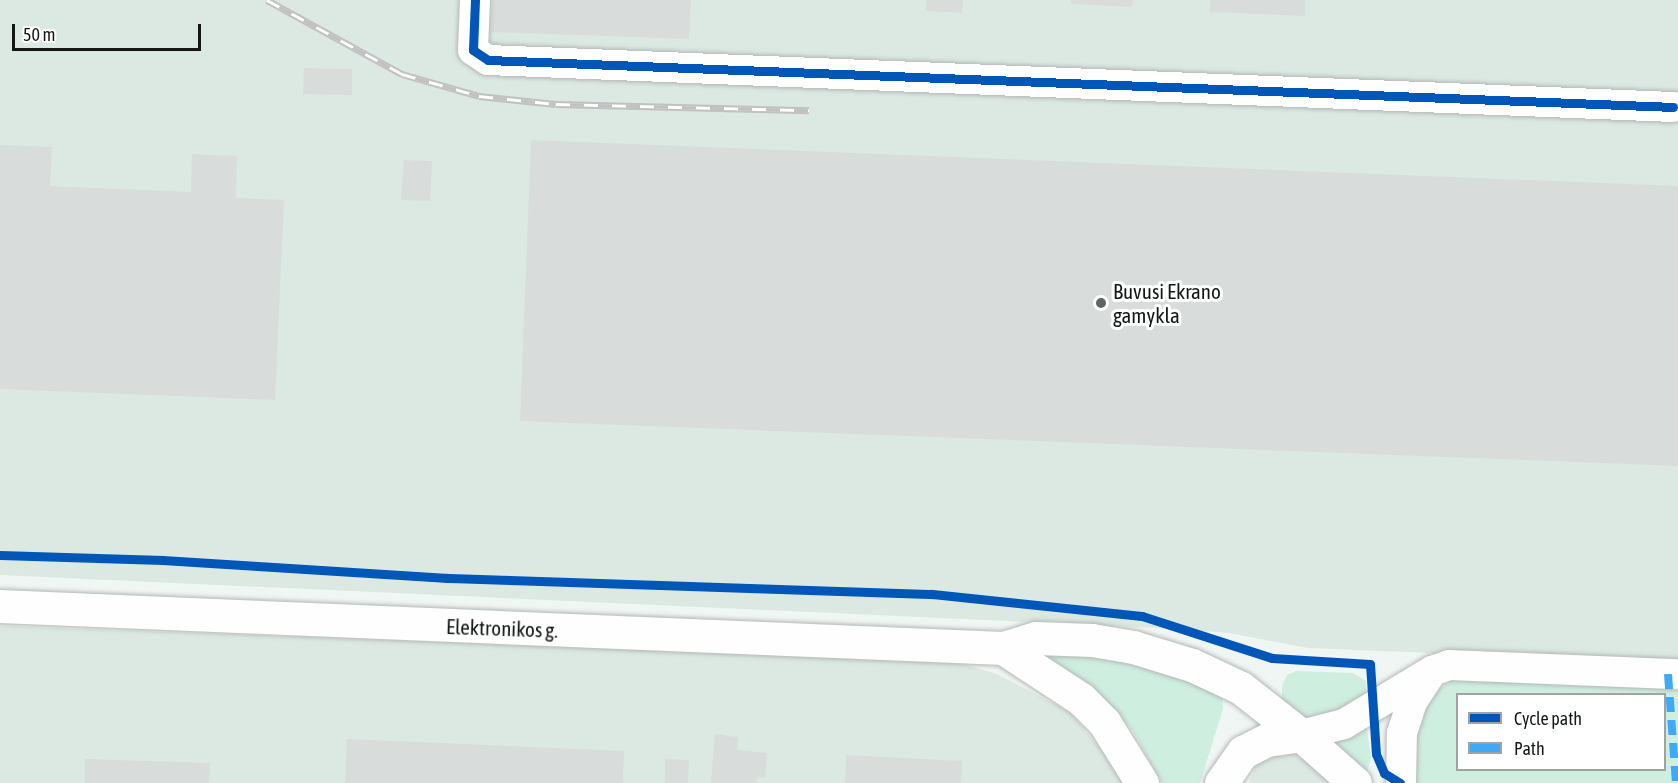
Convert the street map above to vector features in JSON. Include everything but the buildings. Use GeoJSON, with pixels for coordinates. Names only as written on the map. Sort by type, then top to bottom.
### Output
{"type":"FeatureCollection","features":[{"type":"Feature","properties":{"kind":"main road","name":"Elektronikos g."},"geometry":{"type":"LineString","coordinates":[[0,606],[1003,648],[1036,638],[1092,640],[1133,647],[1192,665],[1241,688],[1301,735],[1355,783]]}},
{"type":"Feature","properties":{"kind":"main road"},"geometry":{"type":"LineString","coordinates":[[1003,648],[1081,699],[1128,757],[1142,783]]}},
{"type":"Feature","properties":{"kind":"main road"},"geometry":{"type":"LineString","coordinates":[[1221,783],[1243,752],[1267,740],[1301,735]]}},
{"type":"Feature","properties":{"kind":"street"},"geometry":{"type":"LineString","coordinates":[[475,0],[473,50],[488,60],[1673,107]]}},
{"type":"Feature","properties":{"kind":"street"},"geometry":{"type":"LineString","coordinates":[[1301,735],[1344,724],[1432,671],[1449,665],[1678,674]]}},
{"type":"Feature","properties":{"kind":"street"},"geometry":{"type":"LineString","coordinates":[[1401,783],[1402,733],[1412,702],[1432,671]]}},
{"type":"Feature","properties":{"kind":"shaded area"},"geometry":{"type":"Polygon","coordinates":[[[0,0],[1678,0],[1678,663],[1308,648],[1229,633],[1161,628],[0,575],[0,0]]]}},
{"type":"Feature","properties":{"kind":"shaded area"},"geometry":{"type":"Polygon","coordinates":[[[0,626],[950,660],[997,674],[1070,712],[1113,764],[1124,783],[0,783],[0,626]]]}},
{"type":"Feature","properties":{"kind":"shaded area"},"geometry":{"type":"Polygon","coordinates":[[[1271,753],[1291,753],[1307,760],[1333,783],[1249,783],[1259,759],[1271,753]]]}},
{"type":"Feature","properties":{"kind":"green space"},"geometry":{"type":"Polygon","coordinates":[[[1034,648],[1090,655],[1173,674],[1222,696],[1223,709],[1200,783],[1162,783],[1133,731],[1106,700],[1034,648]]]}},
{"type":"Feature","properties":{"kind":"green space"},"geometry":{"type":"Polygon","coordinates":[[[1296,671],[1353,673],[1366,681],[1365,715],[1371,758],[1367,772],[1360,770],[1282,701],[1282,686],[1287,675],[1296,671]]]}},
{"type":"Feature","properties":{"kind":"green space"},"geometry":{"type":"Polygon","coordinates":[[[1452,679],[1678,686],[1678,783],[1415,783],[1414,724],[1428,698],[1452,679]]]}},
{"type":"Feature","properties":{"kind":"railway"},"geometry":{"type":"LineString","coordinates":[[267,0],[402,74],[479,96],[556,104],[809,110]]}},
{"type":"Feature","properties":{"kind":"marked path"},"geometry":{"type":"LineString","coordinates":[[1668,674],[1676,783]]}},
{"type":"Feature","properties":{"kind":"cycle path"},"geometry":{"type":"LineString","coordinates":[[475,0],[473,50],[488,60],[1673,107]]}},
{"type":"Feature","properties":{"kind":"cycle path"},"geometry":{"type":"LineString","coordinates":[[0,555],[163,560],[447,578],[932,594],[1142,616],[1272,658],[1370,664],[1376,754],[1384,773],[1400,783]]}},
{"type":"Feature","properties":{"kind":"place","name":"Buvusi Ekrano gamykla"},"geometry":{"type":"Point","coordinates":[1101,303]}}]}
